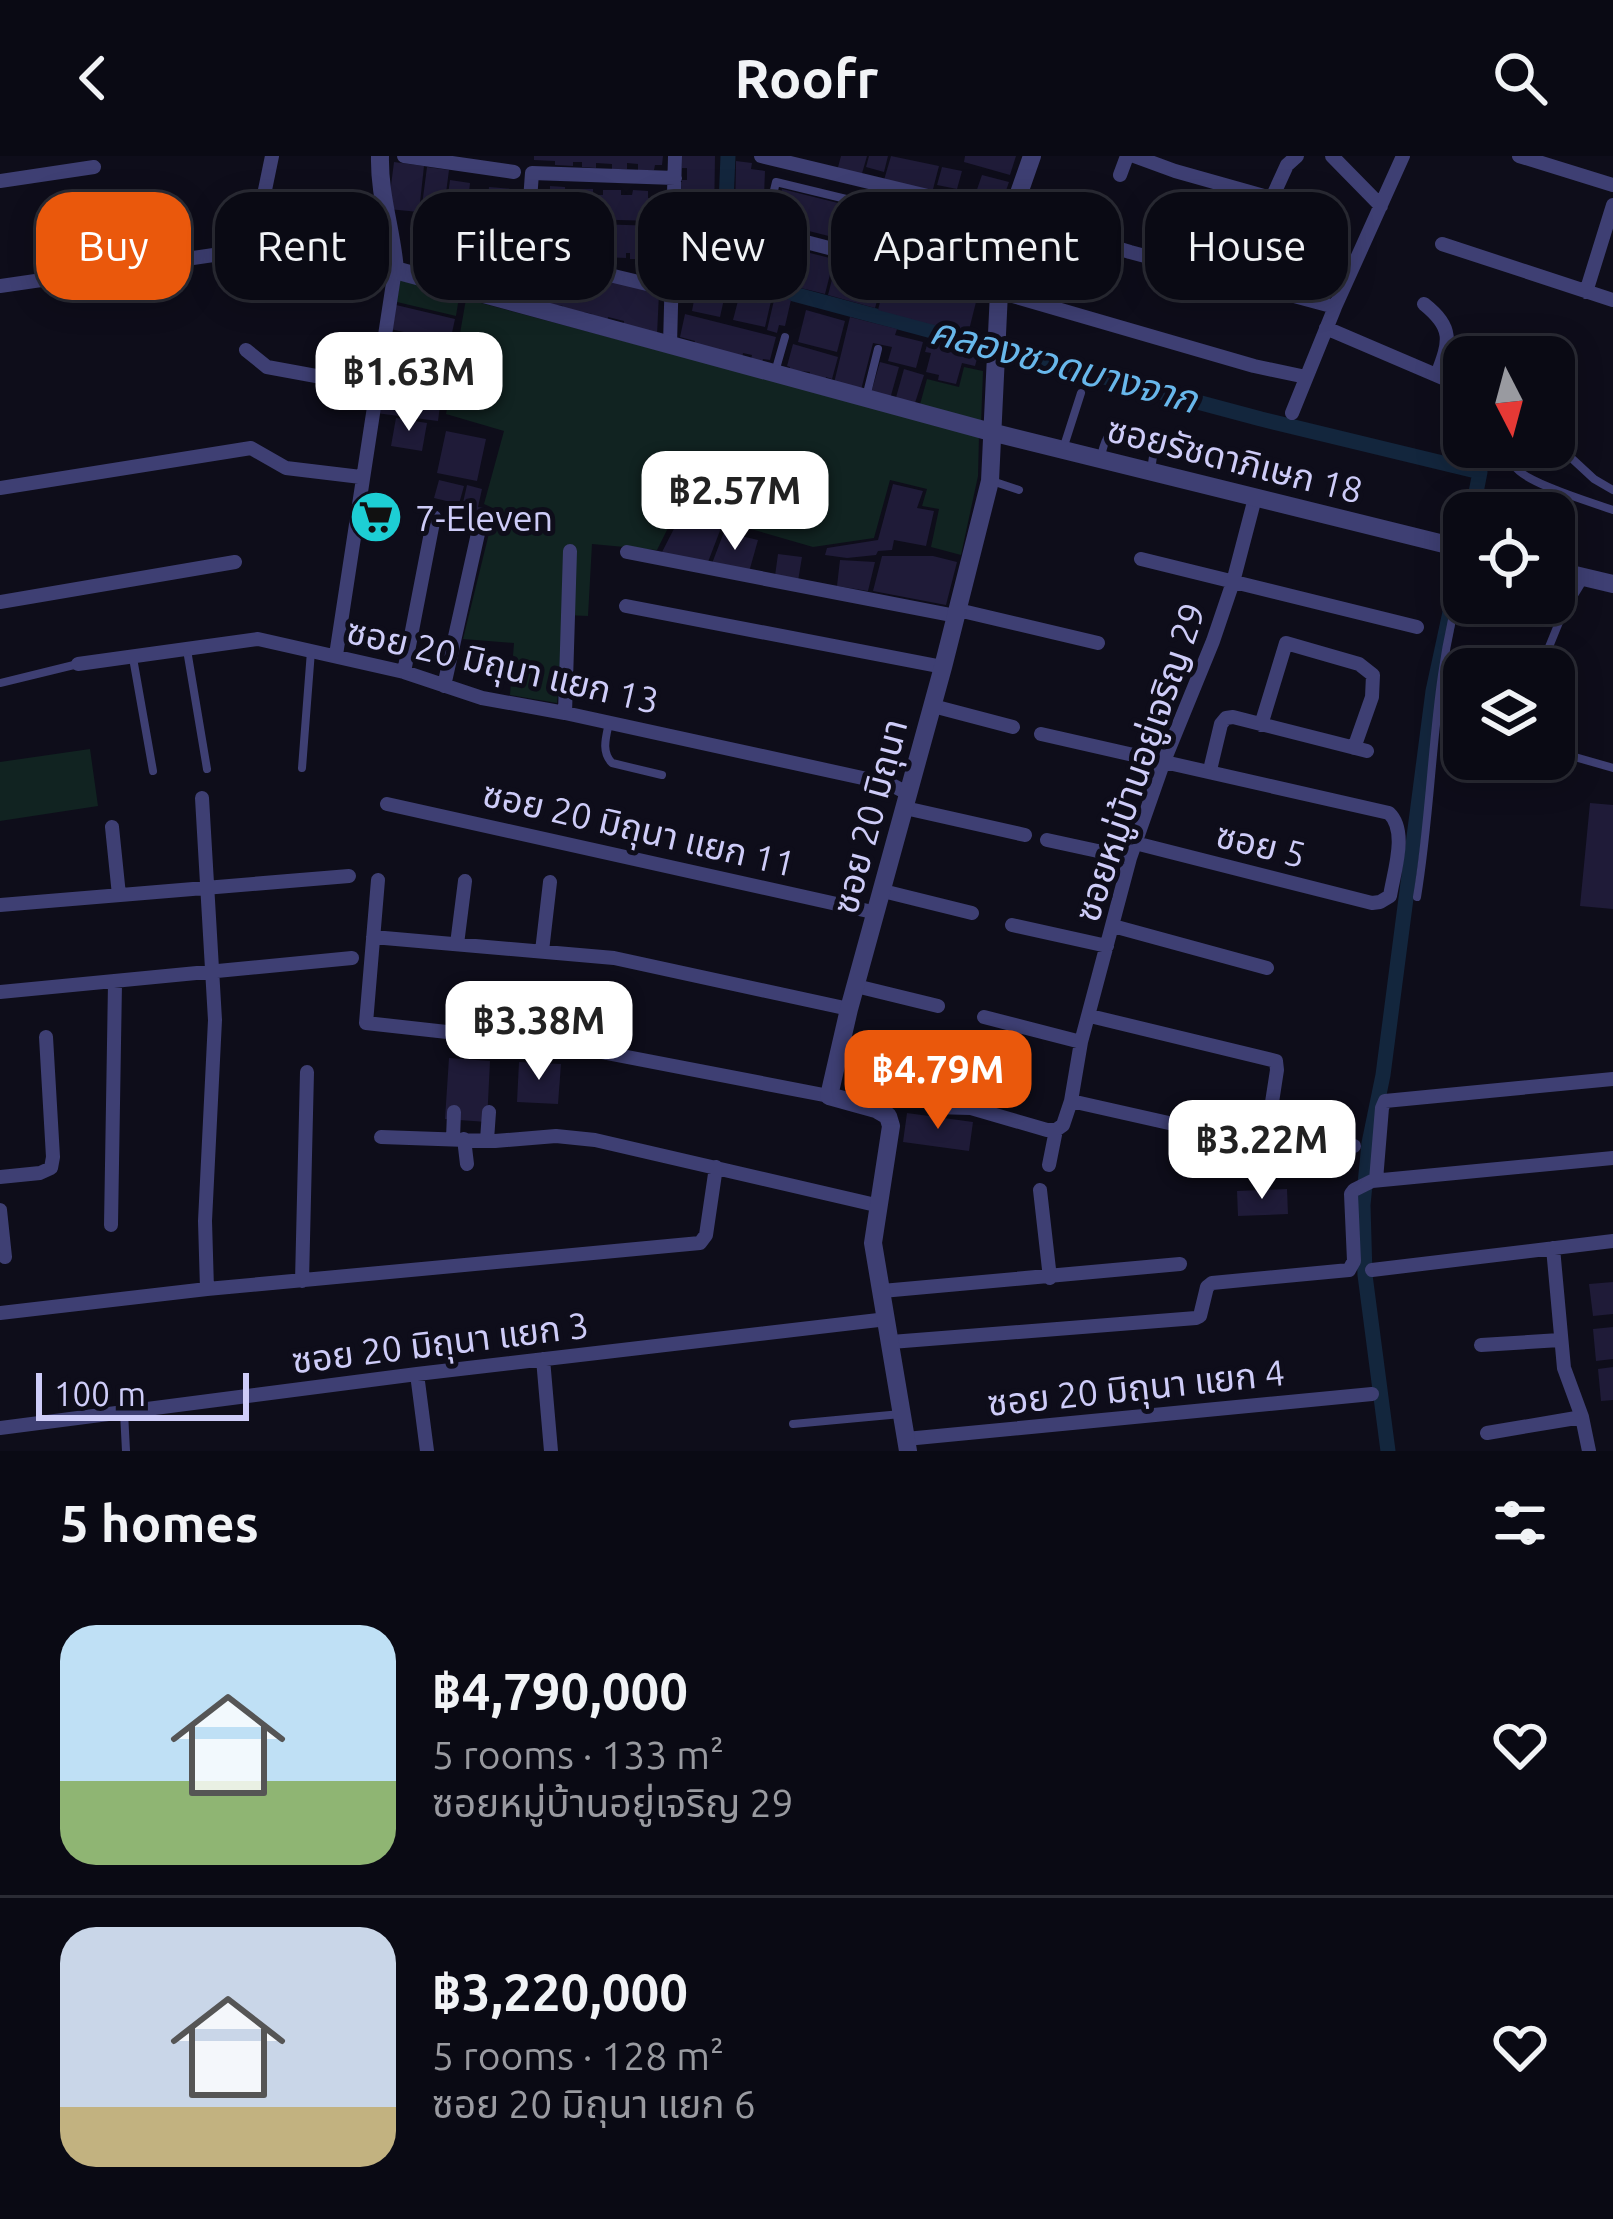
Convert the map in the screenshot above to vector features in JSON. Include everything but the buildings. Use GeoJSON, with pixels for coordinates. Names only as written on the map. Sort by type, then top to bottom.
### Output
{"type":"FeatureCollection","features":[{"type":"Feature","properties":{"kind":"street"},"geometry":{"type":"LineString","coordinates":[[0,286],[248,250],[254,243],[272,156]]}},
{"type":"Feature","properties":{"kind":"street"},"geometry":{"type":"LineString","coordinates":[[336,655],[394,270],[380,156]]}},
{"type":"Feature","properties":{"kind":"street"},"geometry":{"type":"LineString","coordinates":[[404,156],[514,172]]}},
{"type":"Feature","properties":{"kind":"street"},"geometry":{"type":"LineString","coordinates":[[675,156],[675,192]]}},
{"type":"Feature","properties":{"kind":"street"},"geometry":{"type":"LineString","coordinates":[[761,156],[911,192]]}},
{"type":"Feature","properties":{"kind":"street","name":"ซอย 20 มิถุนา"},"geometry":{"type":"LineString","coordinates":[[1019,192],[1032,156]]}},
{"type":"Feature","properties":{"kind":"street"},"geometry":{"type":"LineString","coordinates":[[1120,175],[1130,156],[1178,163],[1255,192]]}},
{"type":"Feature","properties":{"kind":"street"},"geometry":{"type":"LineString","coordinates":[[1274,192],[1297,156]]}},
{"type":"Feature","properties":{"kind":"street"},"geometry":{"type":"LineString","coordinates":[[1332,156],[1382,206]]}},
{"type":"Feature","properties":{"kind":"street"},"geometry":{"type":"LineString","coordinates":[[1292,413],[1403,156]]}},
{"type":"Feature","properties":{"kind":"street"},"geometry":{"type":"LineString","coordinates":[[1519,156],[1613,185]]}},
{"type":"Feature","properties":{"kind":"street"},"geometry":{"type":"LineString","coordinates":[[0,181],[94,167]]}},
{"type":"Feature","properties":{"kind":"street"},"geometry":{"type":"LineString","coordinates":[[638,282],[526,255],[532,173],[675,178]]}},
{"type":"Feature","properties":{"kind":"street"},"geometry":{"type":"LineString","coordinates":[[1586,292],[1613,205]]}},
{"type":"Feature","properties":{"kind":"street"},"geometry":{"type":"LineString","coordinates":[[1442,244],[1613,300]]}},
{"type":"Feature","properties":{"kind":"street","name":"ซอยรัชดาภิเษก 18"},"geometry":{"type":"LineString","coordinates":[[394,270],[991,433],[1443,544]]}},
{"type":"Feature","properties":{"kind":"street"},"geometry":{"type":"LineString","coordinates":[[670,345],[672,300]]}},
{"type":"Feature","properties":{"kind":"street","name":"ซอย 20 มิถุนา"},"geometry":{"type":"LineString","coordinates":[[829,1096],[990,481],[1000,300]]}},
{"type":"Feature","properties":{"kind":"street"},"geometry":{"type":"LineString","coordinates":[[1026,300],[1157,340],[1306,377]]}},
{"type":"Feature","properties":{"kind":"street"},"geometry":{"type":"LineString","coordinates":[[1308,300],[1335,307]]}},
{"type":"Feature","properties":{"kind":"street"},"geometry":{"type":"LineString","coordinates":[[1424,304],[1441,317],[1447,335],[1437,375]]}},
{"type":"Feature","properties":{"kind":"street"},"geometry":{"type":"LineString","coordinates":[[1326,328],[1443,378]]}},
{"type":"Feature","properties":{"kind":"street"},"geometry":{"type":"LineString","coordinates":[[246,350],[267,368],[376,388]]}},
{"type":"Feature","properties":{"kind":"street"},"geometry":{"type":"LineString","coordinates":[[0,488],[251,448],[290,470],[362,477]]}},
{"type":"Feature","properties":{"kind":"street","name":"ซอยหมู่บ้านอยู่เจริญ 29"},"geometry":{"type":"LineString","coordinates":[[1048,1165],[1056,1130],[1063,1125],[1071,1101],[1133,851],[1213,641],[1255,498]]}},
{"type":"Feature","properties":{"kind":"street"},"geometry":{"type":"LineString","coordinates":[[404,672],[434,517]]}},
{"type":"Feature","properties":{"kind":"street"},"geometry":{"type":"LineString","coordinates":[[444,686],[479,529]]}},
{"type":"Feature","properties":{"kind":"street"},"geometry":{"type":"LineString","coordinates":[[565,713],[570,551]]}},
{"type":"Feature","properties":{"kind":"street"},"geometry":{"type":"LineString","coordinates":[[627,552],[1097,644]]}},
{"type":"Feature","properties":{"kind":"street"},"geometry":{"type":"LineString","coordinates":[[1141,559],[1417,627]]}},
{"type":"Feature","properties":{"kind":"street"},"geometry":{"type":"LineString","coordinates":[[0,602],[235,562]]}},
{"type":"Feature","properties":{"kind":"street"},"geometry":{"type":"LineString","coordinates":[[1575,576],[1613,584]]}},
{"type":"Feature","properties":{"kind":"street"},"geometry":{"type":"LineString","coordinates":[[626,607],[943,667]]}},
{"type":"Feature","properties":{"kind":"street","name":"ซอย 20 มิถุนา แยก 13"},"geometry":{"type":"LineString","coordinates":[[78,664],[258,639],[404,672],[482,698],[890,784],[907,801],[1025,835]]}},
{"type":"Feature","properties":{"kind":"street"},"geometry":{"type":"LineString","coordinates":[[1041,734],[1210,770],[1221,724],[1233,717],[1261,725],[1360,750],[1373,675],[1359,664],[1286,644],[1261,725]]}},
{"type":"Feature","properties":{"kind":"street"},"geometry":{"type":"LineString","coordinates":[[933,706],[1012,727]]}},
{"type":"Feature","properties":{"kind":"street","name":"ซอย 5"},"geometry":{"type":"LineString","coordinates":[[1047,840],[1133,851],[1372,903],[1390,896],[1399,827],[1394,816],[1210,770]]}},
{"type":"Feature","properties":{"kind":"street"},"geometry":{"type":"LineString","coordinates":[[202,798],[215,1020],[207,1289]]}},
{"type":"Feature","properties":{"kind":"street","name":"ซอย 20 มิถุนา แยก 11"},"geometry":{"type":"LineString","coordinates":[[387,804],[878,913]]}},
{"type":"Feature","properties":{"kind":"street"},"geometry":{"type":"LineString","coordinates":[[112,827],[119,895]]}},
{"type":"Feature","properties":{"kind":"street"},"geometry":{"type":"LineString","coordinates":[[0,905],[349,876]]}},
{"type":"Feature","properties":{"kind":"street"},"geometry":{"type":"LineString","coordinates":[[378,880],[366,1023],[606,1053],[829,1096],[888,1116],[892,1137],[873,1243],[907,1445]]}},
{"type":"Feature","properties":{"kind":"street"},"geometry":{"type":"LineString","coordinates":[[457,944],[465,881]]}},
{"type":"Feature","properties":{"kind":"street"},"geometry":{"type":"LineString","coordinates":[[542,951],[550,882]]}},
{"type":"Feature","properties":{"kind":"street"},"geometry":{"type":"LineString","coordinates":[[883,891],[972,914]]}},
{"type":"Feature","properties":{"kind":"street"},"geometry":{"type":"LineString","coordinates":[[1012,925],[1107,946]]}},
{"type":"Feature","properties":{"kind":"street"},"geometry":{"type":"LineString","coordinates":[[1113,926],[1267,968]]}},
{"type":"Feature","properties":{"kind":"street"},"geometry":{"type":"LineString","coordinates":[[373,937],[614,958],[849,1009]]}},
{"type":"Feature","properties":{"kind":"street"},"geometry":{"type":"LineString","coordinates":[[0,992],[352,958]]}},
{"type":"Feature","properties":{"kind":"street"},"geometry":{"type":"LineString","coordinates":[[111,1225],[115,982]]}},
{"type":"Feature","properties":{"kind":"street"},"geometry":{"type":"LineString","coordinates":[[856,986],[938,1006]]}},
{"type":"Feature","properties":{"kind":"street"},"geometry":{"type":"LineString","coordinates":[[606,1053],[613,1012]]}},
{"type":"Feature","properties":{"kind":"street"},"geometry":{"type":"LineString","coordinates":[[1090,1016],[1276,1061],[1266,1141]]}},
{"type":"Feature","properties":{"kind":"street"},"geometry":{"type":"LineString","coordinates":[[984,1017],[1082,1042]]}},
{"type":"Feature","properties":{"kind":"street"},"geometry":{"type":"LineString","coordinates":[[0,1177],[51,1168],[46,1037]]}},
{"type":"Feature","properties":{"kind":"street"},"geometry":{"type":"LineString","coordinates":[[302,1281],[307,1072]]}},
{"type":"Feature","properties":{"kind":"street"},"geometry":{"type":"LineString","coordinates":[[1374,1181],[1385,1101],[1613,1079]]}},
{"type":"Feature","properties":{"kind":"street"},"geometry":{"type":"LineString","coordinates":[[1071,1101],[1240,1139],[1354,1146]]}},
{"type":"Feature","properties":{"kind":"street"},"geometry":{"type":"LineString","coordinates":[[934,1107],[971,1108],[1056,1130]]}},
{"type":"Feature","properties":{"kind":"street"},"geometry":{"type":"LineString","coordinates":[[454,1112],[467,1164]]}},
{"type":"Feature","properties":{"kind":"street"},"geometry":{"type":"LineString","coordinates":[[487,1141],[489,1112]]}},
{"type":"Feature","properties":{"kind":"street"},"geometry":{"type":"LineString","coordinates":[[381,1137],[595,1140],[880,1206]]}},
{"type":"Feature","properties":{"kind":"street"},"geometry":{"type":"LineString","coordinates":[[891,1342],[1191,1319],[1200,1316],[1212,1283],[1349,1270],[1354,1262],[1354,1190],[1374,1181],[1613,1158]]}},
{"type":"Feature","properties":{"kind":"street"},"geometry":{"type":"LineString","coordinates":[[0,1313],[700,1243],[706,1235],[716,1167]]}},
{"type":"Feature","properties":{"kind":"street"},"geometry":{"type":"LineString","coordinates":[[1040,1190],[1050,1278]]}},
{"type":"Feature","properties":{"kind":"street"},"geometry":{"type":"LineString","coordinates":[[0,1210],[5,1257]]}},
{"type":"Feature","properties":{"kind":"street"},"geometry":{"type":"LineString","coordinates":[[1372,1270],[1613,1241]]}},
{"type":"Feature","properties":{"kind":"street"},"geometry":{"type":"LineString","coordinates":[[1553,1248],[1560,1340],[1589,1451]]}},
{"type":"Feature","properties":{"kind":"street"},"geometry":{"type":"LineString","coordinates":[[882,1291],[1180,1264]]}},
{"type":"Feature","properties":{"kind":"street","name":"ซอย 20 มิถุนา แยก 3"},"geometry":{"type":"LineString","coordinates":[[0,1428],[887,1319]]}},
{"type":"Feature","properties":{"kind":"street"},"geometry":{"type":"LineString","coordinates":[[1481,1345],[1560,1340]]}},
{"type":"Feature","properties":{"kind":"street"},"geometry":{"type":"LineString","coordinates":[[543,1359],[551,1451]]}},
{"type":"Feature","properties":{"kind":"street"},"geometry":{"type":"LineString","coordinates":[[417,1374],[427,1451]]}},
{"type":"Feature","properties":{"kind":"street","name":"ซอย 20 มิถุนา แยก 4"},"geometry":{"type":"LineString","coordinates":[[907,1445],[1372,1394]]}},
{"type":"Feature","properties":{"kind":"street"},"geometry":{"type":"LineString","coordinates":[[1487,1433],[1582,1417]]}},
{"type":"Feature","properties":{"kind":"lane"},"geometry":{"type":"LineString","coordinates":[[774,192],[776,182],[831,195]]}},
{"type":"Feature","properties":{"kind":"lane"},"geometry":{"type":"LineString","coordinates":[[775,373],[785,337]]}},
{"type":"Feature","properties":{"kind":"lane"},"geometry":{"type":"LineString","coordinates":[[866,398],[878,349]]}},
{"type":"Feature","properties":{"kind":"lane"},"geometry":{"type":"LineString","coordinates":[[1063,450],[1082,393]]}},
{"type":"Feature","properties":{"kind":"lane"},"geometry":{"type":"LineString","coordinates":[[1100,459],[1106,438],[1113,433],[1150,439],[1156,452],[1150,472]]}},
{"type":"Feature","properties":{"kind":"lane"},"geometry":{"type":"LineString","coordinates":[[1575,461],[1613,490]]}},
{"type":"Feature","properties":{"kind":"lane"},"geometry":{"type":"LineString","coordinates":[[1518,468],[1541,484],[1613,510]]}},
{"type":"Feature","properties":{"kind":"lane"},"geometry":{"type":"LineString","coordinates":[[990,481],[1019,490]]}},
{"type":"Feature","properties":{"kind":"lane"},"geometry":{"type":"LineString","coordinates":[[1548,648],[1585,578]]}},
{"type":"Feature","properties":{"kind":"lane"},"geometry":{"type":"LineString","coordinates":[[1418,897],[1438,706],[1453,624]]}},
{"type":"Feature","properties":{"kind":"lane"},"geometry":{"type":"LineString","coordinates":[[187,649],[207,769]]}},
{"type":"Feature","properties":{"kind":"lane"},"geometry":{"type":"LineString","coordinates":[[302,768],[311,650]]}},
{"type":"Feature","properties":{"kind":"lane"},"geometry":{"type":"LineString","coordinates":[[133,656],[153,771]]}},
{"type":"Feature","properties":{"kind":"lane"},"geometry":{"type":"LineString","coordinates":[[0,683],[78,664]]}},
{"type":"Feature","properties":{"kind":"lane"},"geometry":{"type":"LineString","coordinates":[[609,722],[607,758],[662,776]]}},
{"type":"Feature","properties":{"kind":"lane"},"geometry":{"type":"LineString","coordinates":[[1575,758],[1613,769]]}},
{"type":"Feature","properties":{"kind":"lane"},"geometry":{"type":"LineString","coordinates":[[124,1412],[126,1451]]}},
{"type":"Feature","properties":{"kind":"lane"},"geometry":{"type":"LineString","coordinates":[[794,1424],[902,1414]]}},
{"type":"Feature","properties":{"kind":"green space"},"geometry":{"type":"Polygon","coordinates":[[[400,280],[413,284],[413,300],[459,300],[456,316],[397,302],[400,280]]]}},
{"type":"Feature","properties":{"kind":"green space"},"geometry":{"type":"Polygon","coordinates":[[[466,300],[470,300],[979,436],[978,476],[961,555],[931,547],[939,509],[922,506],[927,489],[890,480],[874,538],[813,547],[678,508],[657,550],[592,544],[588,616],[565,615],[557,703],[510,695],[514,643],[463,639],[495,509],[484,504],[504,431],[446,414],[466,300]]]}},
{"type":"Feature","properties":{"kind":"green space"},"geometry":{"type":"Polygon","coordinates":[[[964,367],[983,371],[981,425],[919,408],[927,379],[959,387],[964,367]]]}},
{"type":"Feature","properties":{"kind":"green space"},"geometry":{"type":"Polygon","coordinates":[[[90,749],[98,806],[0,821],[0,762],[90,749]]]}},
{"type":"Feature","properties":{"kind":"waterway","name":"คลองชวดบางจาก"},"geometry":{"type":"LineString","coordinates":[[728,156],[723,275],[1261,419],[1480,472],[1476,492]]}},
{"type":"Feature","properties":{"kind":"waterway","name":"คลองชวดบางจาก"},"geometry":{"type":"LineString","coordinates":[[1388,1451],[1365,1275],[1363,1205],[1433,691],[1447,624]]}},
{"type":"Feature","properties":{"kind":"place","name":"7-Eleven"},"geometry":{"type":"Point","coordinates":[376,517]}}]}
